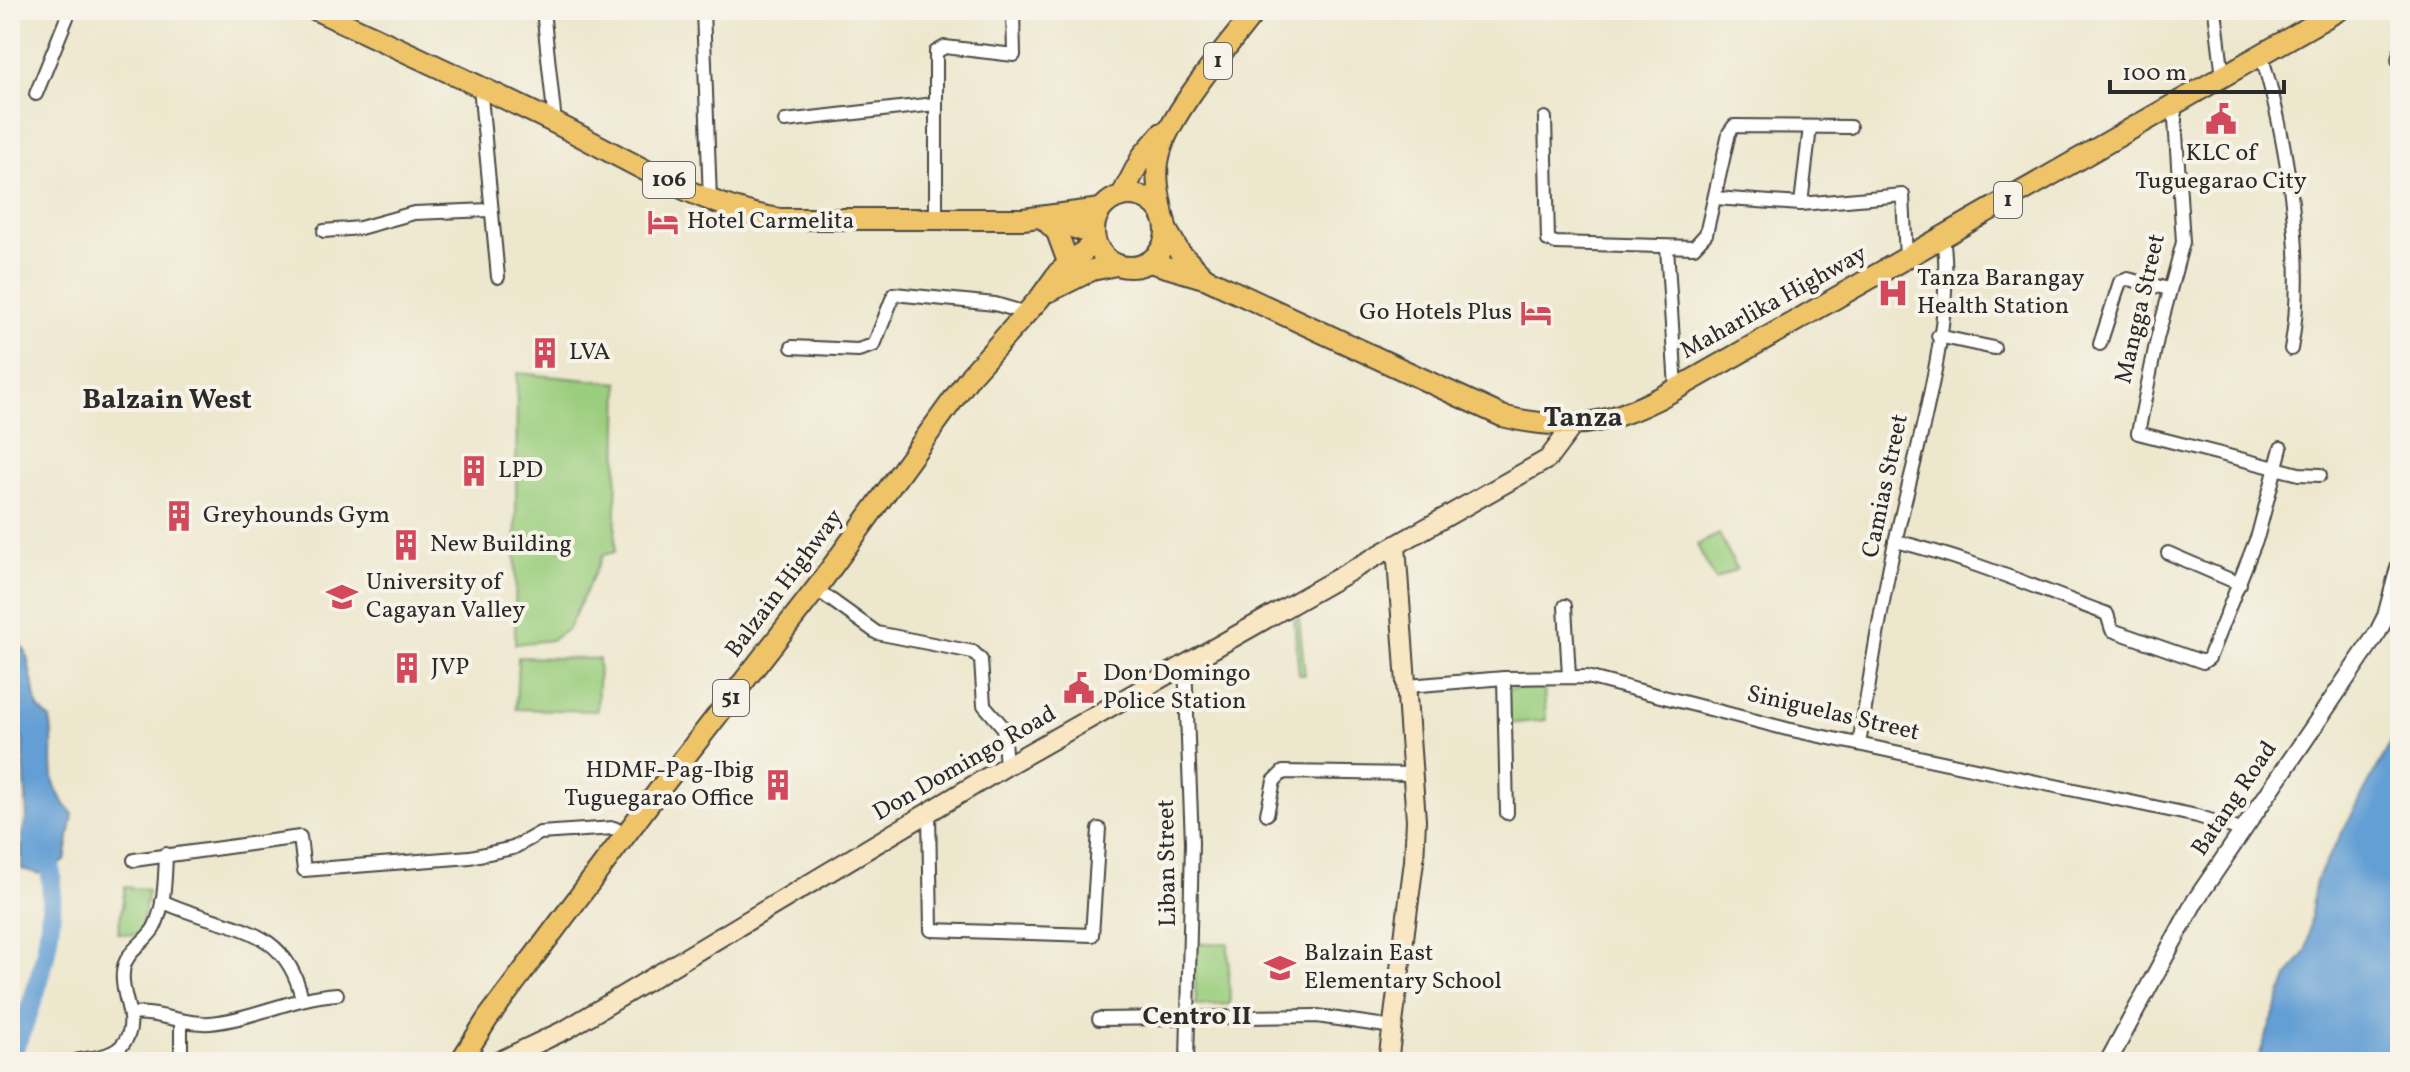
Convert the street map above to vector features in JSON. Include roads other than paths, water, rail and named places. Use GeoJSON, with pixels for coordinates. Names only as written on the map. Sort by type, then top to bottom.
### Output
{"type":"FeatureCollection","features":[{"type":"Feature","properties":{"kind":"main road","name":"106"},"geometry":{"type":"LineString","coordinates":[[316,10],[480,86],[710,200],[753,215],[780,219],[936,219],[1042,217],[1101,209]]}},
{"type":"Feature","properties":{"kind":"main road","name":"Maharlika Highway"},"geometry":{"type":"LineString","coordinates":[[1122,195],[1143,155],[1181,112],[1256,10]]}},
{"type":"Feature","properties":{"kind":"main road","name":"Maharlika Highway"},"geometry":{"type":"LineString","coordinates":[[1149,262],[1207,279],[1502,416],[1536,425],[1572,427],[1616,418],[1676,388],[1906,259],[2339,10]]}},
{"type":"Feature","properties":{"kind":"main road","name":"Maharlika Highway"},"geometry":{"type":"LineString","coordinates":[[1181,112],[1160,152],[1157,182],[1164,222],[1180,253],[1207,279]]}},
{"type":"Feature","properties":{"kind":"main road","name":"1"},"geometry":{"type":"LineString","coordinates":[[1101,209],[1122,195],[1145,198],[1164,222]]}},
{"type":"Feature","properties":{"kind":"main road"},"geometry":{"type":"LineString","coordinates":[[1101,209],[1094,238],[1103,255],[1116,265]]}},
{"type":"Feature","properties":{"kind":"main road","name":"106"},"geometry":{"type":"LineString","coordinates":[[1042,217],[1094,238]]}},
{"type":"Feature","properties":{"kind":"main road"},"geometry":{"type":"LineString","coordinates":[[1042,217],[1057,232],[1068,262]]}},
{"type":"Feature","properties":{"kind":"main road"},"geometry":{"type":"LineString","coordinates":[[1149,262],[1161,251],[1164,222]]}},
{"type":"Feature","properties":{"kind":"main road","name":"51"},"geometry":{"type":"LineString","coordinates":[[1033,306],[1068,262],[1094,238]]}},
{"type":"Feature","properties":{"kind":"main road","name":"1"},"geometry":{"type":"LineString","coordinates":[[1116,265],[1131,267],[1149,262]]}},
{"type":"Feature","properties":{"kind":"main road","name":"51"},"geometry":{"type":"LineString","coordinates":[[1033,306],[1064,282],[1116,265]]}},
{"type":"Feature","properties":{"kind":"main road","name":"Balzain Highway"},"geometry":{"type":"LineString","coordinates":[[460,1062],[488,1018],[816,589],[976,368],[1033,306]]}},
{"type":"Feature","properties":{"kind":"main road","name":"Don Domingo Road"},"geometry":{"type":"LineString","coordinates":[[498,1062],[567,1029],[732,926],[1006,766],[1548,459],[1562,446],[1572,427]]}},
{"type":"Feature","properties":{"kind":"main road"},"geometry":{"type":"LineString","coordinates":[[1388,1062],[1414,861],[1408,686],[1396,546]]}},
{"type":"Feature","properties":{"kind":"main road","name":"Balzain Highway"},"geometry":{"type":"LineString","coordinates":[[445,1062],[470,1030],[488,1018]]}},
{"type":"Feature","properties":{"kind":"street"},"geometry":{"type":"LineString","coordinates":[[36,94],[70,10]]}},
{"type":"Feature","properties":{"kind":"street"},"geometry":{"type":"LineString","coordinates":[[543,10],[555,123]]}},
{"type":"Feature","properties":{"kind":"street"},"geometry":{"type":"LineString","coordinates":[[703,10],[710,200]]}},
{"type":"Feature","properties":{"kind":"street"},"geometry":{"type":"LineString","coordinates":[[936,219],[936,52],[945,47],[1014,55],[1013,10]]}},
{"type":"Feature","properties":{"kind":"street"},"geometry":{"type":"LineString","coordinates":[[2215,10],[2223,77]]}},
{"type":"Feature","properties":{"kind":"street"},"geometry":{"type":"LineString","coordinates":[[2261,54],[2281,143],[2297,269],[2291,349]]}},
{"type":"Feature","properties":{"kind":"street"},"geometry":{"type":"LineString","coordinates":[[480,86],[498,277]]}},
{"type":"Feature","properties":{"kind":"street","name":"Mangga Street"},"geometry":{"type":"LineString","coordinates":[[2174,103],[2183,242],[2136,430],[2143,437],[2277,468]]}},
{"type":"Feature","properties":{"kind":"street"},"geometry":{"type":"LineString","coordinates":[[785,121],[935,104]]}},
{"type":"Feature","properties":{"kind":"street"},"geometry":{"type":"LineString","coordinates":[[1545,118],[1548,240],[1556,243],[1667,247],[1699,245],[1706,234],[1729,133],[1734,126],[1850,127]]}},
{"type":"Feature","properties":{"kind":"street"},"geometry":{"type":"LineString","coordinates":[[1801,204],[1810,127]]}},
{"type":"Feature","properties":{"kind":"street"},"geometry":{"type":"LineString","coordinates":[[1715,198],[1801,204],[1903,195],[1906,259]]}},
{"type":"Feature","properties":{"kind":"street"},"geometry":{"type":"LineString","coordinates":[[324,231],[360,228],[414,213],[490,210]]}},
{"type":"Feature","properties":{"kind":"street","name":"Camias Street"},"geometry":{"type":"LineString","coordinates":[[1859,744],[1895,541],[1921,436],[1938,336],[1947,273],[1943,237]]}},
{"type":"Feature","properties":{"kind":"street"},"geometry":{"type":"LineString","coordinates":[[1667,247],[1670,340],[1676,388]]}},
{"type":"Feature","properties":{"kind":"street"},"geometry":{"type":"LineString","coordinates":[[2100,344],[2120,282],[2128,279],[2169,289]]}},
{"type":"Feature","properties":{"kind":"street"},"geometry":{"type":"LineString","coordinates":[[792,347],[866,349],[878,341],[894,294],[1033,306]]}},
{"type":"Feature","properties":{"kind":"street"},"geometry":{"type":"LineString","coordinates":[[1938,336],[1994,348]]}},
{"type":"Feature","properties":{"kind":"street"},"geometry":{"type":"LineString","coordinates":[[1895,541],[1950,554],[2010,575],[2107,614],[2112,630],[2199,662],[2209,658],[2240,584],[2281,448]]}},
{"type":"Feature","properties":{"kind":"street"},"geometry":{"type":"LineString","coordinates":[[2277,468],[2320,475]]}},
{"type":"Feature","properties":{"kind":"street"},"geometry":{"type":"LineString","coordinates":[[2168,553],[2240,584]]}},
{"type":"Feature","properties":{"kind":"street","name":"Batang Road"},"geometry":{"type":"LineString","coordinates":[[2108,1062],[2166,948],[2378,632],[2386,616],[2400,564]]}},
{"type":"Feature","properties":{"kind":"street"},"geometry":{"type":"LineString","coordinates":[[816,589],[877,633],[973,652],[981,660],[984,705],[1003,727],[1006,766]]}},
{"type":"Feature","properties":{"kind":"street"},"geometry":{"type":"LineString","coordinates":[[1565,606],[1569,676]]}},
{"type":"Feature","properties":{"kind":"street","name":"Liban Street"},"geometry":{"type":"LineString","coordinates":[[1185,663],[1192,842],[1187,1062]]}},
{"type":"Feature","properties":{"kind":"street","name":"Siniguelas Street"},"geometry":{"type":"LineString","coordinates":[[1408,686],[1504,678],[1587,677],[1787,729],[2197,816],[2244,831]]}},
{"type":"Feature","properties":{"kind":"street"},"geometry":{"type":"LineString","coordinates":[[1504,678],[1507,813]]}},
{"type":"Feature","properties":{"kind":"street"},"geometry":{"type":"LineString","coordinates":[[1267,814],[1274,781],[1283,772],[1413,774]]}},
{"type":"Feature","properties":{"kind":"street"},"geometry":{"type":"LineString","coordinates":[[929,812],[931,930],[1092,935],[1099,829]]}},
{"type":"Feature","properties":{"kind":"street"},"geometry":{"type":"LineString","coordinates":[[134,860],[300,837],[304,870],[482,856],[513,848],[540,833],[614,828],[627,835]]}},
{"type":"Feature","properties":{"kind":"street"},"geometry":{"type":"LineString","coordinates":[[72,1062],[92,1059],[121,1047],[131,1025],[122,982],[125,961],[153,928],[162,901],[166,854]]}},
{"type":"Feature","properties":{"kind":"street"},"geometry":{"type":"LineString","coordinates":[[162,901],[273,943],[293,967],[302,999]]}},
{"type":"Feature","properties":{"kind":"street"},"geometry":{"type":"LineString","coordinates":[[131,1014],[148,1012],[181,1021],[224,1021],[302,999],[337,994]]}},
{"type":"Feature","properties":{"kind":"street"},"geometry":{"type":"LineString","coordinates":[[1099,1019],[1317,1016],[1393,1027]]}},
{"type":"Feature","properties":{"kind":"street"},"geometry":{"type":"LineString","coordinates":[[181,1021],[181,1062]]}},
{"type":"Feature","properties":{"kind":"water"},"geometry":{"type":"Polygon","coordinates":[[[10,554],[18,588],[17,640],[26,652],[38,708],[50,719],[53,779],[73,814],[65,861],[39,874],[22,869],[22,835],[27,815],[23,739],[10,729],[10,554]]]}},
{"type":"Feature","properties":{"kind":"water"},"geometry":{"type":"Polygon","coordinates":[[[2400,726],[2400,1062],[2257,1062],[2287,978],[2307,950],[2315,882],[2400,726]]]}},
{"type":"Feature","properties":{"kind":"waterway"},"geometry":{"type":"LineString","coordinates":[[10,1057],[31,1006],[45,954],[51,901],[48,846]]}},
{"type":"Feature","properties":{"kind":"place","name":"KLC of Tuguegarao City"},"geometry":{"type":"Point","coordinates":[2221,119]}},
{"type":"Feature","properties":{"kind":"place","name":"Hotel Carmelita"},"geometry":{"type":"Point","coordinates":[663,222]}},
{"type":"Feature","properties":{"kind":"place","name":"Tanza Barangay Health Station"},"geometry":{"type":"Point","coordinates":[1893,293]}},
{"type":"Feature","properties":{"kind":"place","name":"Go Hotels Plus"},"geometry":{"type":"Point","coordinates":[1536,313]}},
{"type":"Feature","properties":{"kind":"place","name":"LVA"},"geometry":{"type":"Point","coordinates":[545,353]}},
{"type":"Feature","properties":{"kind":"place","name":"LPD"},"geometry":{"type":"Point","coordinates":[474,471]}},
{"type":"Feature","properties":{"kind":"place","name":"Greyhounds Gym"},"geometry":{"type":"Point","coordinates":[179,516]}},
{"type":"Feature","properties":{"kind":"place","name":"New Building"},"geometry":{"type":"Point","coordinates":[406,545]}},
{"type":"Feature","properties":{"kind":"place","name":"University of Cagayan Valley"},"geometry":{"type":"Point","coordinates":[342,597]}},
{"type":"Feature","properties":{"kind":"place","name":"JVP"},"geometry":{"type":"Point","coordinates":[407,668]}},
{"type":"Feature","properties":{"kind":"place","name":"Don Domingo Police Station"},"geometry":{"type":"Point","coordinates":[1079,688]}},
{"type":"Feature","properties":{"kind":"place","name":"HDMF-Pag-Ibig Tuguegarao Office"},"geometry":{"type":"Point","coordinates":[778,785]}},
{"type":"Feature","properties":{"kind":"place","name":"Balzain East Elementary School"},"geometry":{"type":"Point","coordinates":[1280,968]}},
{"type":"Feature","properties":{"kind":"district","name":"Balzain West"},"geometry":{"type":"Point","coordinates":[167,400]}},
{"type":"Feature","properties":{"kind":"district","name":"Tanza"},"geometry":{"type":"Point","coordinates":[1583,418]}},
{"type":"Feature","properties":{"kind":"district","name":"Centro II"},"geometry":{"type":"Point","coordinates":[1197,1017]}}]}
